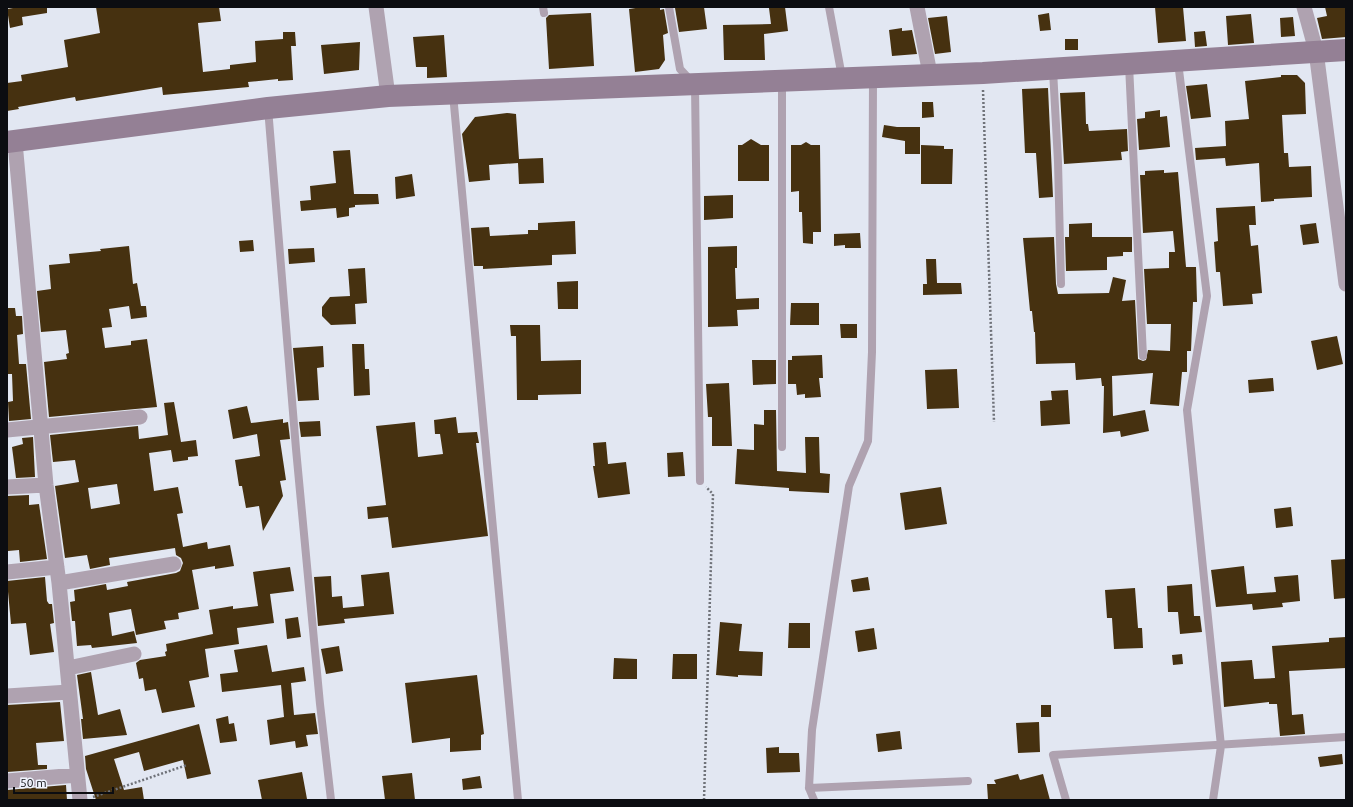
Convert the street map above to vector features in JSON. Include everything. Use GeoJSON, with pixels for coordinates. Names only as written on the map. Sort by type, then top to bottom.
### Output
{"type":"FeatureCollection","features":[{"type":"Feature","properties":{"kind":"street"},"geometry":{"type":"LineString","coordinates":[[376,7],[388,96]]}},
{"type":"Feature","properties":{"kind":"street"},"geometry":{"type":"LineString","coordinates":[[917,7],[930,74]]}},
{"type":"Feature","properties":{"kind":"street"},"geometry":{"type":"LineString","coordinates":[[1304,7],[1316,51],[1346,284]]}},
{"type":"Feature","properties":{"kind":"street"},"geometry":{"type":"LineString","coordinates":[[85,799],[77,775],[68,668],[59,583],[46,485],[11,142],[268,108],[388,96],[983,73],[1178,62],[1346,50]]}},
{"type":"Feature","properties":{"kind":"street"},"geometry":{"type":"LineString","coordinates":[[7,430],[40,428],[140,417]]}},
{"type":"Feature","properties":{"kind":"street"},"geometry":{"type":"LineString","coordinates":[[7,488],[46,485]]}},
{"type":"Feature","properties":{"kind":"street"},"geometry":{"type":"LineString","coordinates":[[59,583],[174,564]]}},
{"type":"Feature","properties":{"kind":"street"},"geometry":{"type":"LineString","coordinates":[[7,572],[57,567]]}},
{"type":"Feature","properties":{"kind":"street"},"geometry":{"type":"LineString","coordinates":[[68,668],[134,654]]}},
{"type":"Feature","properties":{"kind":"street"},"geometry":{"type":"LineString","coordinates":[[7,696],[70,692]]}},
{"type":"Feature","properties":{"kind":"street"},"geometry":{"type":"LineString","coordinates":[[7,781],[77,775]]}},
{"type":"Feature","properties":{"kind":"lane"},"geometry":{"type":"LineString","coordinates":[[669,7],[680,69],[695,85],[700,481]]}},
{"type":"Feature","properties":{"kind":"lane"},"geometry":{"type":"LineString","coordinates":[[829,7],[842,78]]}},
{"type":"Feature","properties":{"kind":"lane"},"geometry":{"type":"LineString","coordinates":[[1178,62],[1207,296],[1187,410],[1221,746],[1213,800]]}},
{"type":"Feature","properties":{"kind":"lane"},"geometry":{"type":"LineString","coordinates":[[1129,65],[1143,356]]}},
{"type":"Feature","properties":{"kind":"lane"},"geometry":{"type":"LineString","coordinates":[[1052,69],[1058,162],[1061,284]]}},
{"type":"Feature","properties":{"kind":"lane"},"geometry":{"type":"LineString","coordinates":[[814,800],[809,788],[812,730],[849,486],[868,441],[872,352],[873,78]]}},
{"type":"Feature","properties":{"kind":"lane"},"geometry":{"type":"LineString","coordinates":[[782,81],[782,447]]}},
{"type":"Feature","properties":{"kind":"lane"},"geometry":{"type":"LineString","coordinates":[[453,93],[518,800]]}},
{"type":"Feature","properties":{"kind":"lane"},"geometry":{"type":"LineString","coordinates":[[268,108],[296,449],[319,696],[331,800]]}},
{"type":"Feature","properties":{"kind":"lane"},"geometry":{"type":"LineString","coordinates":[[1066,800],[1053,755],[1221,746],[1346,737]]}},
{"type":"Feature","properties":{"kind":"lane"},"geometry":{"type":"LineString","coordinates":[[809,788],[968,780]]}},
{"type":"Feature","properties":{"kind":"path"},"geometry":{"type":"LineString","coordinates":[[983,73],[994,422]]}},
{"type":"Feature","properties":{"kind":"path"},"geometry":{"type":"LineString","coordinates":[[700,481],[713,494],[704,800]]}},
{"type":"Feature","properties":{"kind":"path"},"geometry":{"type":"LineString","coordinates":[[85,799],[187,764]]}},
{"type":"Feature","properties":{"kind":"building"},"geometry":{"type":"Polygon","coordinates":[[[19,7],[47,7],[47,13],[22,17],[23,25],[10,28],[7,9],[19,7]]]}},
{"type":"Feature","properties":{"kind":"building"},"geometry":{"type":"Polygon","coordinates":[[[96,7],[219,7],[221,21],[198,23],[203,72],[230,69],[230,65],[256,62],[255,41],[283,39],[283,32],[295,32],[296,46],[291,46],[293,80],[278,81],[278,79],[248,82],[249,87],[163,95],[162,87],[76,101],[75,97],[18,107],[19,109],[7,111],[7,83],[22,81],[21,75],[68,67],[64,40],[100,33],[96,7]]]}},
{"type":"Feature","properties":{"kind":"building"},"geometry":{"type":"Polygon","coordinates":[[[660,7],[660,10],[664,9],[668,33],[663,35],[665,60],[659,69],[635,72],[629,9],[660,7]]]}},
{"type":"Feature","properties":{"kind":"building"},"geometry":{"type":"Polygon","coordinates":[[[704,7],[707,29],[679,32],[675,8],[704,7]]]}},
{"type":"Feature","properties":{"kind":"building"},"geometry":{"type":"Polygon","coordinates":[[[785,7],[788,31],[764,34],[765,60],[724,60],[723,25],[771,24],[769,8],[785,7]]]}},
{"type":"Feature","properties":{"kind":"building"},"geometry":{"type":"Polygon","coordinates":[[[1155,7],[1183,7],[1186,41],[1158,43],[1155,7]]]}},
{"type":"Feature","properties":{"kind":"building"},"geometry":{"type":"Polygon","coordinates":[[[1325,7],[1346,7],[1346,37],[1322,39],[1317,18],[1327,16],[1325,7]]]}},
{"type":"Feature","properties":{"kind":"building"},"geometry":{"type":"Polygon","coordinates":[[[591,13],[594,66],[549,69],[546,18],[549,15],[591,13]]]}},
{"type":"Feature","properties":{"kind":"building"},"geometry":{"type":"Polygon","coordinates":[[[1049,13],[1051,30],[1040,31],[1038,15],[1049,13]]]}},
{"type":"Feature","properties":{"kind":"building"},"geometry":{"type":"Polygon","coordinates":[[[1251,14],[1254,43],[1228,45],[1226,16],[1251,14]]]}},
{"type":"Feature","properties":{"kind":"building"},"geometry":{"type":"Polygon","coordinates":[[[947,16],[951,52],[935,54],[928,18],[947,16]]]}},
{"type":"Feature","properties":{"kind":"building"},"geometry":{"type":"Polygon","coordinates":[[[1293,17],[1295,36],[1281,37],[1280,18],[1293,17]]]}},
{"type":"Feature","properties":{"kind":"building"},"geometry":{"type":"Polygon","coordinates":[[[902,28],[902,31],[912,30],[917,54],[892,56],[889,30],[902,28]]]}},
{"type":"Feature","properties":{"kind":"building"},"geometry":{"type":"Polygon","coordinates":[[[1205,31],[1207,46],[1195,47],[1194,32],[1205,31]]]}},
{"type":"Feature","properties":{"kind":"building"},"geometry":{"type":"Polygon","coordinates":[[[444,35],[447,77],[427,78],[427,67],[416,67],[413,37],[444,35]]]}},
{"type":"Feature","properties":{"kind":"building"},"geometry":{"type":"Polygon","coordinates":[[[1065,39],[1078,39],[1078,50],[1065,50],[1065,39]]]}},
{"type":"Feature","properties":{"kind":"building"},"geometry":{"type":"Polygon","coordinates":[[[360,42],[359,70],[324,74],[321,45],[360,42]]]}},
{"type":"Feature","properties":{"kind":"building"},"geometry":{"type":"Polygon","coordinates":[[[1281,75],[1297,75],[1305,83],[1306,114],[1282,115],[1284,153],[1288,153],[1289,167],[1311,166],[1312,197],[1274,199],[1274,201],[1261,202],[1259,163],[1226,166],[1225,158],[1196,160],[1195,148],[1226,146],[1225,121],[1249,119],[1245,81],[1281,77],[1281,75]]]}},
{"type":"Feature","properties":{"kind":"building"},"geometry":{"type":"Polygon","coordinates":[[[1207,84],[1211,117],[1191,119],[1186,86],[1207,84]]]}},
{"type":"Feature","properties":{"kind":"building"},"geometry":{"type":"Polygon","coordinates":[[[1048,88],[1053,197],[1039,198],[1036,153],[1025,153],[1022,89],[1048,88]]]}},
{"type":"Feature","properties":{"kind":"building"},"geometry":{"type":"Polygon","coordinates":[[[1085,92],[1086,124],[1088,124],[1089,131],[1127,129],[1128,151],[1121,152],[1122,160],[1064,164],[1060,93],[1085,92]]]}},
{"type":"Feature","properties":{"kind":"building"},"geometry":{"type":"Polygon","coordinates":[[[922,102],[933,102],[934,117],[922,118],[922,102]]]}},
{"type":"Feature","properties":{"kind":"building"},"geometry":{"type":"Polygon","coordinates":[[[1160,110],[1160,117],[1167,116],[1170,147],[1139,150],[1137,119],[1145,118],[1145,112],[1160,110]]]}},
{"type":"Feature","properties":{"kind":"building"},"geometry":{"type":"Polygon","coordinates":[[[507,113],[516,114],[519,159],[543,158],[544,183],[519,184],[518,163],[489,165],[490,180],[469,182],[462,134],[475,117],[507,113]]]}},
{"type":"Feature","properties":{"kind":"building"},"geometry":{"type":"Polygon","coordinates":[[[884,125],[897,127],[920,127],[920,154],[905,154],[905,141],[882,137],[884,125]]]}},
{"type":"Feature","properties":{"kind":"building"},"geometry":{"type":"Polygon","coordinates":[[[751,139],[761,145],[769,145],[769,181],[738,181],[738,145],[742,145],[751,139]]]}},
{"type":"Feature","properties":{"kind":"building"},"geometry":{"type":"Polygon","coordinates":[[[806,142],[811,145],[820,145],[821,232],[813,232],[813,244],[803,243],[802,212],[799,212],[799,191],[791,192],[791,145],[801,145],[806,142]]]}},
{"type":"Feature","properties":{"kind":"building"},"geometry":{"type":"Polygon","coordinates":[[[921,145],[944,146],[944,149],[953,149],[952,184],[921,184],[921,145]]]}},
{"type":"Feature","properties":{"kind":"building"},"geometry":{"type":"Polygon","coordinates":[[[350,150],[354,194],[378,194],[379,204],[355,205],[355,207],[349,208],[349,216],[337,218],[336,208],[301,211],[300,201],[311,200],[310,186],[336,183],[333,151],[350,150]]]}},
{"type":"Feature","properties":{"kind":"building"},"geometry":{"type":"Polygon","coordinates":[[[1164,170],[1164,173],[1178,172],[1186,267],[1196,267],[1197,302],[1193,302],[1191,351],[1187,351],[1187,372],[1182,372],[1179,406],[1150,404],[1153,373],[1112,376],[1113,416],[1145,410],[1149,431],[1121,437],[1120,431],[1103,433],[1104,386],[1102,386],[1101,378],[1076,380],[1075,363],[1036,364],[1035,332],[1032,311],[1030,311],[1023,238],[1054,237],[1056,284],[1058,294],[1109,293],[1113,277],[1126,280],[1122,301],[1135,300],[1138,359],[1143,361],[1146,360],[1148,350],[1170,351],[1171,324],[1147,324],[1144,269],[1169,268],[1169,252],[1175,252],[1173,231],[1143,233],[1140,175],[1145,175],[1145,171],[1164,170]]]}},
{"type":"Feature","properties":{"kind":"building"},"geometry":{"type":"Polygon","coordinates":[[[412,174],[415,196],[396,199],[395,177],[412,174]]]}},
{"type":"Feature","properties":{"kind":"building"},"geometry":{"type":"Polygon","coordinates":[[[733,195],[733,218],[704,220],[704,196],[733,195]]]}},
{"type":"Feature","properties":{"kind":"building"},"geometry":{"type":"Polygon","coordinates":[[[1255,206],[1256,225],[1249,225],[1251,246],[1258,245],[1262,293],[1252,294],[1253,304],[1223,306],[1220,272],[1216,272],[1214,242],[1218,241],[1216,208],[1255,206]]]}},
{"type":"Feature","properties":{"kind":"building"},"geometry":{"type":"Polygon","coordinates":[[[575,221],[576,254],[552,255],[552,265],[483,269],[483,266],[474,266],[471,228],[489,227],[490,236],[528,234],[528,230],[538,230],[538,223],[575,221]]]}},
{"type":"Feature","properties":{"kind":"building"},"geometry":{"type":"Polygon","coordinates":[[[1092,223],[1092,237],[1132,237],[1132,252],[1123,252],[1123,256],[1107,257],[1107,270],[1066,271],[1065,237],[1069,237],[1069,224],[1092,223]]]}},
{"type":"Feature","properties":{"kind":"building"},"geometry":{"type":"Polygon","coordinates":[[[1316,223],[1319,243],[1303,245],[1300,225],[1316,223]]]}},
{"type":"Feature","properties":{"kind":"building"},"geometry":{"type":"Polygon","coordinates":[[[860,233],[861,248],[845,248],[845,245],[834,246],[834,234],[860,233]]]}},
{"type":"Feature","properties":{"kind":"building"},"geometry":{"type":"Polygon","coordinates":[[[253,240],[254,251],[240,252],[239,241],[253,240]]]}},
{"type":"Feature","properties":{"kind":"building"},"geometry":{"type":"Polygon","coordinates":[[[129,246],[133,284],[137,283],[141,306],[146,306],[147,317],[131,319],[129,306],[109,309],[112,327],[102,328],[105,348],[131,345],[131,341],[147,339],[157,407],[49,417],[44,362],[67,359],[66,354],[69,353],[66,330],[41,332],[37,291],[51,289],[49,265],[70,263],[69,254],[101,251],[100,249],[129,246]]]}},
{"type":"Feature","properties":{"kind":"building"},"geometry":{"type":"Polygon","coordinates":[[[737,246],[737,268],[735,268],[736,299],[759,298],[759,309],[737,310],[738,326],[708,327],[708,247],[737,246]]]}},
{"type":"Feature","properties":{"kind":"building"},"geometry":{"type":"Polygon","coordinates":[[[314,248],[315,262],[289,264],[288,249],[314,248]]]}},
{"type":"Feature","properties":{"kind":"building"},"geometry":{"type":"Polygon","coordinates":[[[926,259],[936,259],[937,283],[961,283],[962,294],[923,295],[923,284],[927,284],[926,259]]]}},
{"type":"Feature","properties":{"kind":"building"},"geometry":{"type":"Polygon","coordinates":[[[365,268],[367,303],[355,304],[356,324],[331,325],[322,316],[322,307],[330,297],[350,296],[348,269],[365,268]]]}},
{"type":"Feature","properties":{"kind":"building"},"geometry":{"type":"Polygon","coordinates":[[[578,281],[578,309],[558,309],[557,282],[578,281]]]}},
{"type":"Feature","properties":{"kind":"building"},"geometry":{"type":"Polygon","coordinates":[[[791,303],[819,303],[819,325],[790,325],[791,303]]]}},
{"type":"Feature","properties":{"kind":"building"},"geometry":{"type":"Polygon","coordinates":[[[7,308],[15,308],[16,316],[22,316],[23,334],[17,335],[19,364],[26,364],[31,419],[9,421],[8,402],[13,401],[12,374],[7,374],[7,308]]]}},
{"type":"Feature","properties":{"kind":"building"},"geometry":{"type":"Polygon","coordinates":[[[840,324],[857,324],[857,338],[841,338],[840,324]]]}},
{"type":"Feature","properties":{"kind":"building"},"geometry":{"type":"Polygon","coordinates":[[[510,325],[540,325],[541,361],[581,360],[581,394],[538,395],[538,400],[517,400],[516,336],[511,336],[510,325]]]}},
{"type":"Feature","properties":{"kind":"building"},"geometry":{"type":"Polygon","coordinates":[[[1337,336],[1343,364],[1317,370],[1311,341],[1337,336]]]}},
{"type":"Feature","properties":{"kind":"building"},"geometry":{"type":"Polygon","coordinates":[[[352,344],[364,344],[365,369],[369,369],[370,395],[354,396],[352,344]]]}},
{"type":"Feature","properties":{"kind":"building"},"geometry":{"type":"Polygon","coordinates":[[[323,346],[324,367],[317,368],[319,400],[298,401],[293,348],[323,346]]]}},
{"type":"Feature","properties":{"kind":"building"},"geometry":{"type":"Polygon","coordinates":[[[822,355],[823,378],[819,378],[821,397],[805,398],[805,394],[797,395],[796,384],[788,384],[788,360],[792,360],[792,356],[822,355]]]}},
{"type":"Feature","properties":{"kind":"building"},"geometry":{"type":"Polygon","coordinates":[[[752,360],[776,360],[776,384],[753,385],[752,360]]]}},
{"type":"Feature","properties":{"kind":"building"},"geometry":{"type":"Polygon","coordinates":[[[957,369],[959,408],[927,409],[925,370],[957,369]]]}},
{"type":"Feature","properties":{"kind":"building"},"geometry":{"type":"Polygon","coordinates":[[[1273,378],[1274,391],[1249,393],[1248,380],[1273,378]]]}},
{"type":"Feature","properties":{"kind":"building"},"geometry":{"type":"Polygon","coordinates":[[[729,383],[732,446],[712,446],[712,417],[708,417],[706,384],[729,383]]]}},
{"type":"Feature","properties":{"kind":"building"},"geometry":{"type":"Polygon","coordinates":[[[1068,390],[1070,424],[1041,426],[1040,401],[1052,400],[1051,391],[1068,390]]]}},
{"type":"Feature","properties":{"kind":"building"},"geometry":{"type":"Polygon","coordinates":[[[174,402],[181,442],[196,440],[198,456],[188,457],[188,460],[173,462],[171,450],[149,453],[154,491],[178,487],[183,513],[177,514],[183,547],[207,542],[208,549],[230,545],[234,566],[215,569],[215,566],[192,570],[199,609],[178,613],[179,619],[164,621],[166,629],[136,635],[131,609],[109,613],[112,636],[134,631],[137,643],[92,648],[91,645],[77,646],[75,621],[72,621],[70,602],[75,601],[74,590],[106,584],[107,590],[128,586],[127,582],[176,573],[180,571],[183,563],[181,558],[176,555],[175,548],[109,558],[110,565],[90,569],[87,555],[65,558],[55,486],[79,482],[75,460],[53,462],[50,435],[138,426],[139,439],[168,435],[164,403],[174,402]],[[117,484],[88,488],[91,509],[120,504],[117,484]]]}},
{"type":"Feature","properties":{"kind":"building"},"geometry":{"type":"Polygon","coordinates":[[[247,406],[251,423],[283,419],[283,423],[288,422],[290,439],[280,440],[286,480],[280,481],[283,496],[263,531],[259,506],[246,508],[242,486],[239,486],[235,460],[260,456],[257,434],[233,439],[228,410],[247,406]]]}},
{"type":"Feature","properties":{"kind":"building"},"geometry":{"type":"Polygon","coordinates":[[[764,410],[776,410],[777,471],[806,473],[805,437],[819,437],[820,473],[830,474],[829,493],[789,491],[789,488],[735,484],[737,449],[754,450],[754,424],[764,425],[764,410]]]}},
{"type":"Feature","properties":{"kind":"building"},"geometry":{"type":"Polygon","coordinates":[[[456,417],[458,433],[477,432],[479,443],[476,443],[488,536],[392,548],[388,517],[368,519],[367,507],[386,505],[376,426],[415,422],[418,457],[443,454],[440,434],[435,434],[434,420],[456,417]]]}},
{"type":"Feature","properties":{"kind":"building"},"geometry":{"type":"Polygon","coordinates":[[[320,421],[321,436],[301,437],[299,422],[320,421]]]}},
{"type":"Feature","properties":{"kind":"building"},"geometry":{"type":"Polygon","coordinates":[[[33,437],[35,477],[16,478],[12,447],[23,444],[22,438],[33,437]]]}},
{"type":"Feature","properties":{"kind":"building"},"geometry":{"type":"Polygon","coordinates":[[[606,442],[608,464],[626,462],[630,494],[598,498],[593,466],[595,466],[593,443],[606,442]]]}},
{"type":"Feature","properties":{"kind":"building"},"geometry":{"type":"Polygon","coordinates":[[[683,452],[685,476],[668,477],[667,453],[683,452]]]}},
{"type":"Feature","properties":{"kind":"building"},"geometry":{"type":"Polygon","coordinates":[[[941,487],[947,524],[905,530],[900,493],[941,487]]]}},
{"type":"Feature","properties":{"kind":"building"},"geometry":{"type":"Polygon","coordinates":[[[29,495],[29,505],[39,504],[47,559],[20,562],[19,550],[8,551],[7,496],[29,495]]]}},
{"type":"Feature","properties":{"kind":"building"},"geometry":{"type":"Polygon","coordinates":[[[1291,507],[1293,526],[1276,528],[1274,509],[1291,507]]]}},
{"type":"Feature","properties":{"kind":"building"},"geometry":{"type":"Polygon","coordinates":[[[1346,559],[1346,598],[1334,599],[1331,560],[1346,559]]]}},
{"type":"Feature","properties":{"kind":"building"},"geometry":{"type":"Polygon","coordinates":[[[1244,566],[1247,594],[1276,592],[1274,577],[1298,575],[1300,601],[1282,603],[1283,607],[1253,610],[1252,604],[1216,607],[1211,570],[1244,566]]]}},
{"type":"Feature","properties":{"kind":"building"},"geometry":{"type":"Polygon","coordinates":[[[290,567],[294,591],[270,594],[274,623],[237,628],[239,644],[205,649],[209,677],[189,681],[195,707],[162,713],[156,689],[145,691],[143,678],[139,679],[136,663],[140,660],[166,656],[166,644],[213,634],[209,610],[233,606],[233,609],[258,606],[253,572],[290,567]]]}},
{"type":"Feature","properties":{"kind":"building"},"geometry":{"type":"Polygon","coordinates":[[[389,572],[394,614],[344,619],[345,623],[318,626],[314,577],[331,576],[332,597],[342,596],[343,608],[364,606],[361,575],[389,572]]]}},
{"type":"Feature","properties":{"kind":"building"},"geometry":{"type":"Polygon","coordinates":[[[45,577],[47,601],[49,604],[52,604],[54,623],[50,624],[54,652],[30,655],[26,623],[11,624],[7,581],[45,577]]]}},
{"type":"Feature","properties":{"kind":"building"},"geometry":{"type":"Polygon","coordinates":[[[868,577],[870,590],[853,592],[851,580],[868,577]]]}},
{"type":"Feature","properties":{"kind":"building"},"geometry":{"type":"Polygon","coordinates":[[[1192,584],[1194,616],[1200,616],[1202,632],[1180,634],[1178,612],[1168,612],[1167,586],[1192,584]]]}},
{"type":"Feature","properties":{"kind":"building"},"geometry":{"type":"Polygon","coordinates":[[[1135,588],[1138,628],[1142,628],[1143,648],[1114,649],[1112,618],[1107,618],[1105,590],[1135,588]]]}},
{"type":"Feature","properties":{"kind":"building"},"geometry":{"type":"Polygon","coordinates":[[[298,617],[301,637],[287,639],[285,619],[298,617]]]}},
{"type":"Feature","properties":{"kind":"building"},"geometry":{"type":"Polygon","coordinates":[[[720,622],[742,624],[739,651],[763,652],[762,676],[738,675],[738,677],[716,675],[720,622]]]}},
{"type":"Feature","properties":{"kind":"building"},"geometry":{"type":"Polygon","coordinates":[[[789,623],[810,623],[810,648],[788,648],[789,623]]]}},
{"type":"Feature","properties":{"kind":"building"},"geometry":{"type":"Polygon","coordinates":[[[874,628],[877,649],[858,652],[855,631],[874,628]]]}},
{"type":"Feature","properties":{"kind":"building"},"geometry":{"type":"Polygon","coordinates":[[[1346,637],[1346,668],[1289,671],[1292,715],[1303,714],[1305,734],[1280,736],[1277,704],[1269,704],[1269,702],[1224,707],[1221,662],[1252,660],[1254,679],[1275,678],[1272,646],[1329,642],[1329,638],[1346,637]]]}},
{"type":"Feature","properties":{"kind":"building"},"geometry":{"type":"Polygon","coordinates":[[[267,645],[272,672],[304,667],[306,681],[291,683],[294,715],[315,713],[318,734],[306,735],[308,746],[296,748],[295,741],[270,745],[267,720],[284,717],[281,685],[222,692],[220,674],[238,672],[234,650],[267,645]]]}},
{"type":"Feature","properties":{"kind":"building"},"geometry":{"type":"Polygon","coordinates":[[[339,646],[343,671],[326,674],[321,649],[339,646]]]}},
{"type":"Feature","properties":{"kind":"building"},"geometry":{"type":"Polygon","coordinates":[[[673,654],[697,654],[697,679],[672,679],[673,654]]]}},
{"type":"Feature","properties":{"kind":"building"},"geometry":{"type":"Polygon","coordinates":[[[1182,654],[1183,664],[1173,665],[1172,655],[1182,654]]]}},
{"type":"Feature","properties":{"kind":"building"},"geometry":{"type":"Polygon","coordinates":[[[614,658],[637,659],[637,679],[613,679],[614,658]]]}},
{"type":"Feature","properties":{"kind":"building"},"geometry":{"type":"Polygon","coordinates":[[[91,672],[98,715],[120,709],[127,735],[83,739],[81,719],[83,719],[77,675],[91,672]]]}},
{"type":"Feature","properties":{"kind":"building"},"geometry":{"type":"Polygon","coordinates":[[[477,675],[484,734],[481,735],[481,750],[450,752],[450,738],[412,743],[405,683],[477,675]]]}},
{"type":"Feature","properties":{"kind":"building"},"geometry":{"type":"Polygon","coordinates":[[[60,702],[64,741],[36,743],[38,765],[47,765],[47,769],[7,772],[7,705],[60,702]]]}},
{"type":"Feature","properties":{"kind":"building"},"geometry":{"type":"Polygon","coordinates":[[[1041,705],[1051,705],[1051,717],[1041,717],[1041,705]]]}},
{"type":"Feature","properties":{"kind":"building"},"geometry":{"type":"Polygon","coordinates":[[[228,716],[229,724],[234,723],[237,741],[220,743],[216,719],[228,716]]]}},
{"type":"Feature","properties":{"kind":"building"},"geometry":{"type":"Polygon","coordinates":[[[1039,722],[1040,752],[1018,753],[1016,723],[1039,722]]]}},
{"type":"Feature","properties":{"kind":"building"},"geometry":{"type":"Polygon","coordinates":[[[199,724],[211,774],[187,779],[183,760],[144,771],[139,752],[114,759],[124,790],[142,787],[144,800],[96,800],[86,769],[85,756],[199,724]]]}},
{"type":"Feature","properties":{"kind":"building"},"geometry":{"type":"Polygon","coordinates":[[[900,731],[902,749],[878,752],[876,734],[900,731]]]}},
{"type":"Feature","properties":{"kind":"building"},"geometry":{"type":"Polygon","coordinates":[[[779,747],[779,753],[799,753],[800,772],[767,773],[766,748],[779,747]]]}},
{"type":"Feature","properties":{"kind":"building"},"geometry":{"type":"Polygon","coordinates":[[[1342,754],[1343,764],[1320,767],[1318,757],[1342,754]]]}},
{"type":"Feature","properties":{"kind":"building"},"geometry":{"type":"Polygon","coordinates":[[[302,772],[307,799],[262,800],[258,780],[302,772]]]}},
{"type":"Feature","properties":{"kind":"building"},"geometry":{"type":"Polygon","coordinates":[[[412,773],[415,800],[385,800],[382,776],[412,773]]]}},
{"type":"Feature","properties":{"kind":"building"},"geometry":{"type":"Polygon","coordinates":[[[1018,774],[1020,780],[1043,774],[1050,800],[988,800],[987,784],[996,784],[994,780],[1018,774]]]}},
{"type":"Feature","properties":{"kind":"building"},"geometry":{"type":"Polygon","coordinates":[[[480,776],[482,788],[463,790],[462,779],[480,776]]]}},
{"type":"Feature","properties":{"kind":"building"},"geometry":{"type":"Polygon","coordinates":[[[66,785],[67,800],[7,800],[7,790],[66,785]]]}}]}
